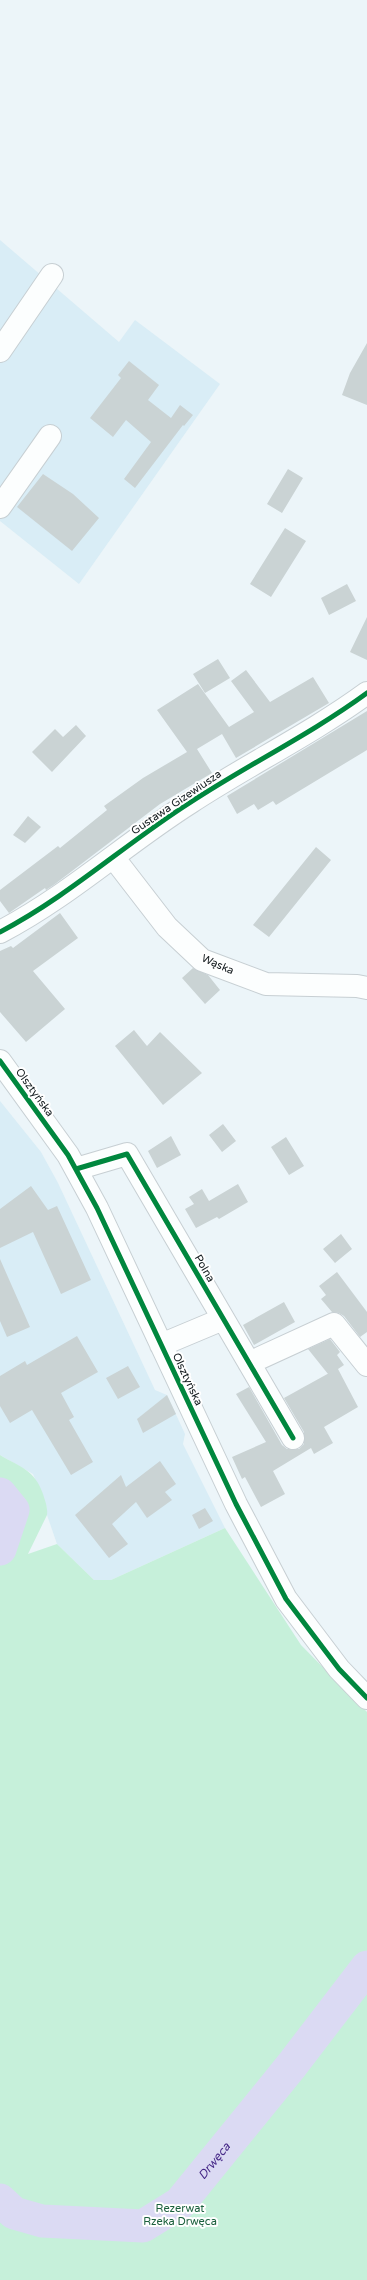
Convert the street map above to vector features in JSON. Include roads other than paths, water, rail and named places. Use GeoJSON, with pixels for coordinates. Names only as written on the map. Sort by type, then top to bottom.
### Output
{"type":"FeatureCollection","features":[{"type":"Feature","properties":{"kind":"street"},"geometry":{"type":"LineString","coordinates":[[0,351],[52,275]]}},
{"type":"Feature","properties":{"kind":"street"},"geometry":{"type":"LineString","coordinates":[[0,507],[50,436]]}},
{"type":"Feature","properties":{"kind":"street","name":"Gustawa Gizewiusza"},"geometry":{"type":"LineString","coordinates":[[0,932],[32,915],[190,802],[341,712],[367,694]]}},
{"type":"Feature","properties":{"kind":"street","name":"Wąska"},"geometry":{"type":"LineString","coordinates":[[113,857],[167,927],[202,960],[266,984],[357,986],[367,988]]}},
{"type":"Feature","properties":{"kind":"street","name":"Olsztyńska"},"geometry":{"type":"LineString","coordinates":[[0,1060],[48,1126],[76,1169],[97,1208],[236,1504],[286,1599],[339,1669],[367,1698]]}},
{"type":"Feature","properties":{"kind":"street","name":"Polna"},"geometry":{"type":"LineString","coordinates":[[76,1169],[127,1154],[293,1438]]}},
{"type":"Feature","properties":{"kind":"street"},"geometry":{"type":"LineString","coordinates":[[161,1345],[223,1320]]}},
{"type":"Feature","properties":{"kind":"street"},"geometry":{"type":"LineString","coordinates":[[249,1363],[334,1324],[367,1364]]}},
{"type":"Feature","properties":{"kind":"waterway","name":"Drwęca"},"geometry":{"type":"LineString","coordinates":[[0,1494],[13,1510],[0,1549]]}},
{"type":"Feature","properties":{"kind":"waterway","name":"Drwęca"},"geometry":{"type":"LineString","coordinates":[[0,2200],[14,2213],[42,2221],[143,2226],[180,2203],[292,2065],[367,1967]]}},
{"type":"Feature","properties":{"kind":"park label","name":"Rezerwat Rzeka Drwęca"},"geometry":{"type":"Point","coordinates":[180,2214]}}]}
